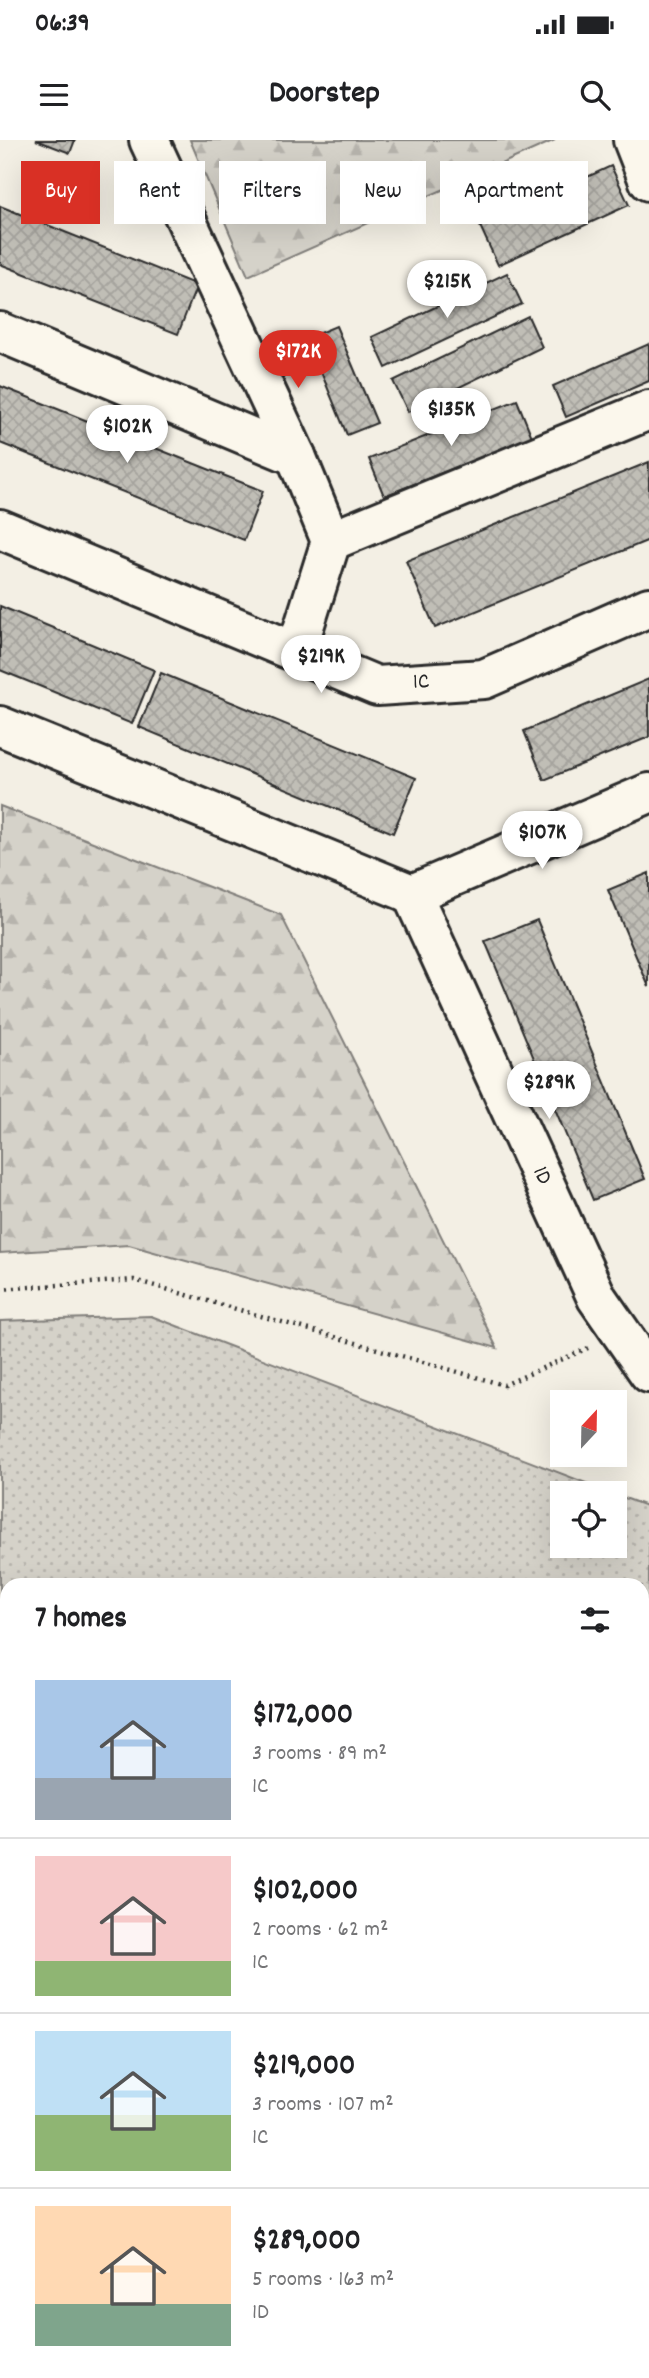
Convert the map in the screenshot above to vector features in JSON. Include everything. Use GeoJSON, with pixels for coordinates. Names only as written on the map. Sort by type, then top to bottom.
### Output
{"type":"FeatureCollection","features":[{"type":"Feature","properties":{"kind":"street"},"geometry":{"type":"LineString","coordinates":[[149,140],[296,456],[331,541],[296,652]]}},
{"type":"Feature","properties":{"kind":"street"},"geometry":{"type":"LineString","coordinates":[[632,140],[649,181]]}},
{"type":"Feature","properties":{"kind":"street"},"geometry":{"type":"LineString","coordinates":[[0,332],[296,456]]}},
{"type":"Feature","properties":{"kind":"street"},"geometry":{"type":"LineString","coordinates":[[331,541],[649,411]]}},
{"type":"Feature","properties":{"kind":"street","name":"1C"},"geometry":{"type":"LineString","coordinates":[[0,529],[377,686],[484,679],[649,607]]}},
{"type":"Feature","properties":{"kind":"street"},"geometry":{"type":"LineString","coordinates":[[0,726],[412,894],[649,793]]}},
{"type":"Feature","properties":{"kind":"street","name":"1D"},"geometry":{"type":"LineString","coordinates":[[412,894],[597,1298],[649,1373]]}},
{"type":"Feature","properties":{"kind":"path"},"geometry":{"type":"LineString","coordinates":[[0,1289],[134,1280],[504,1385],[621,1334]]}},
{"type":"Feature","properties":{"kind":"green space"},"geometry":{"type":"Polygon","coordinates":[[[190,140],[555,140],[508,161],[440,161],[440,191],[426,197],[426,161],[340,161],[340,224],[365,224],[248,276],[226,224],[326,224],[326,161],[219,161],[219,208],[205,175],[205,161],[199,161],[190,140]]]}},
{"type":"Feature","properties":{"kind":"green space"},"geometry":{"type":"Polygon","coordinates":[[[0,806],[281,915],[497,1348],[129,1245],[0,1253],[0,806]]]}},
{"type":"Feature","properties":{"kind":"green space"},"geometry":{"type":"Polygon","coordinates":[[[151,1316],[581,1481],[550,1481],[550,1558],[627,1558],[627,1499],[649,1507],[649,1578],[0,1578],[0,1321],[151,1316]]]}},
{"type":"Feature","properties":{"kind":"building"},"geometry":{"type":"Polygon","coordinates":[[[36,140],[75,140],[70,153],[36,140]]]}},
{"type":"Feature","properties":{"kind":"building"},"geometry":{"type":"Polygon","coordinates":[[[611,166],[629,205],[588,224],[588,177],[611,166]]]}},
{"type":"Feature","properties":{"kind":"building"},"geometry":{"type":"Polygon","coordinates":[[[0,206],[21,214],[21,224],[45,224],[197,285],[178,334],[0,264],[0,206]]]}},
{"type":"Feature","properties":{"kind":"building"},"geometry":{"type":"Polygon","coordinates":[[[484,224],[588,224],[498,265],[480,226],[484,224]]]}},
{"type":"Feature","properties":{"kind":"building"},"geometry":{"type":"Polygon","coordinates":[[[507,273],[522,304],[386,368],[372,337],[507,273]]]}},
{"type":"Feature","properties":{"kind":"building"},"geometry":{"type":"Polygon","coordinates":[[[528,316],[542,347],[408,412],[393,381],[528,316]]]}},
{"type":"Feature","properties":{"kind":"building"},"geometry":{"type":"Polygon","coordinates":[[[336,326],[377,423],[347,435],[307,338],[336,326]]]}},
{"type":"Feature","properties":{"kind":"building"},"geometry":{"type":"Polygon","coordinates":[[[649,344],[649,381],[566,417],[553,386],[649,344]]]}},
{"type":"Feature","properties":{"kind":"building"},"geometry":{"type":"Polygon","coordinates":[[[0,386],[263,491],[244,540],[0,443],[0,386]]]}},
{"type":"Feature","properties":{"kind":"building"},"geometry":{"type":"Polygon","coordinates":[[[517,400],[532,437],[384,496],[369,459],[517,400]]]}},
{"type":"Feature","properties":{"kind":"building"},"geometry":{"type":"Polygon","coordinates":[[[649,462],[649,540],[435,628],[406,561],[649,462]]]}},
{"type":"Feature","properties":{"kind":"building"},"geometry":{"type":"Polygon","coordinates":[[[0,606],[154,670],[132,724],[0,670],[0,606]]]}},
{"type":"Feature","properties":{"kind":"building"},"geometry":{"type":"Polygon","coordinates":[[[161,673],[416,778],[393,833],[139,727],[161,673]]]}},
{"type":"Feature","properties":{"kind":"building"},"geometry":{"type":"Polygon","coordinates":[[[649,679],[649,737],[544,780],[524,731],[649,679]]]}},
{"type":"Feature","properties":{"kind":"building"},"geometry":{"type":"Polygon","coordinates":[[[649,873],[649,987],[608,890],[649,873]]]}},
{"type":"Feature","properties":{"kind":"building"},"geometry":{"type":"Polygon","coordinates":[[[537,920],[645,1179],[593,1200],[485,941],[537,920]]]}}]}
